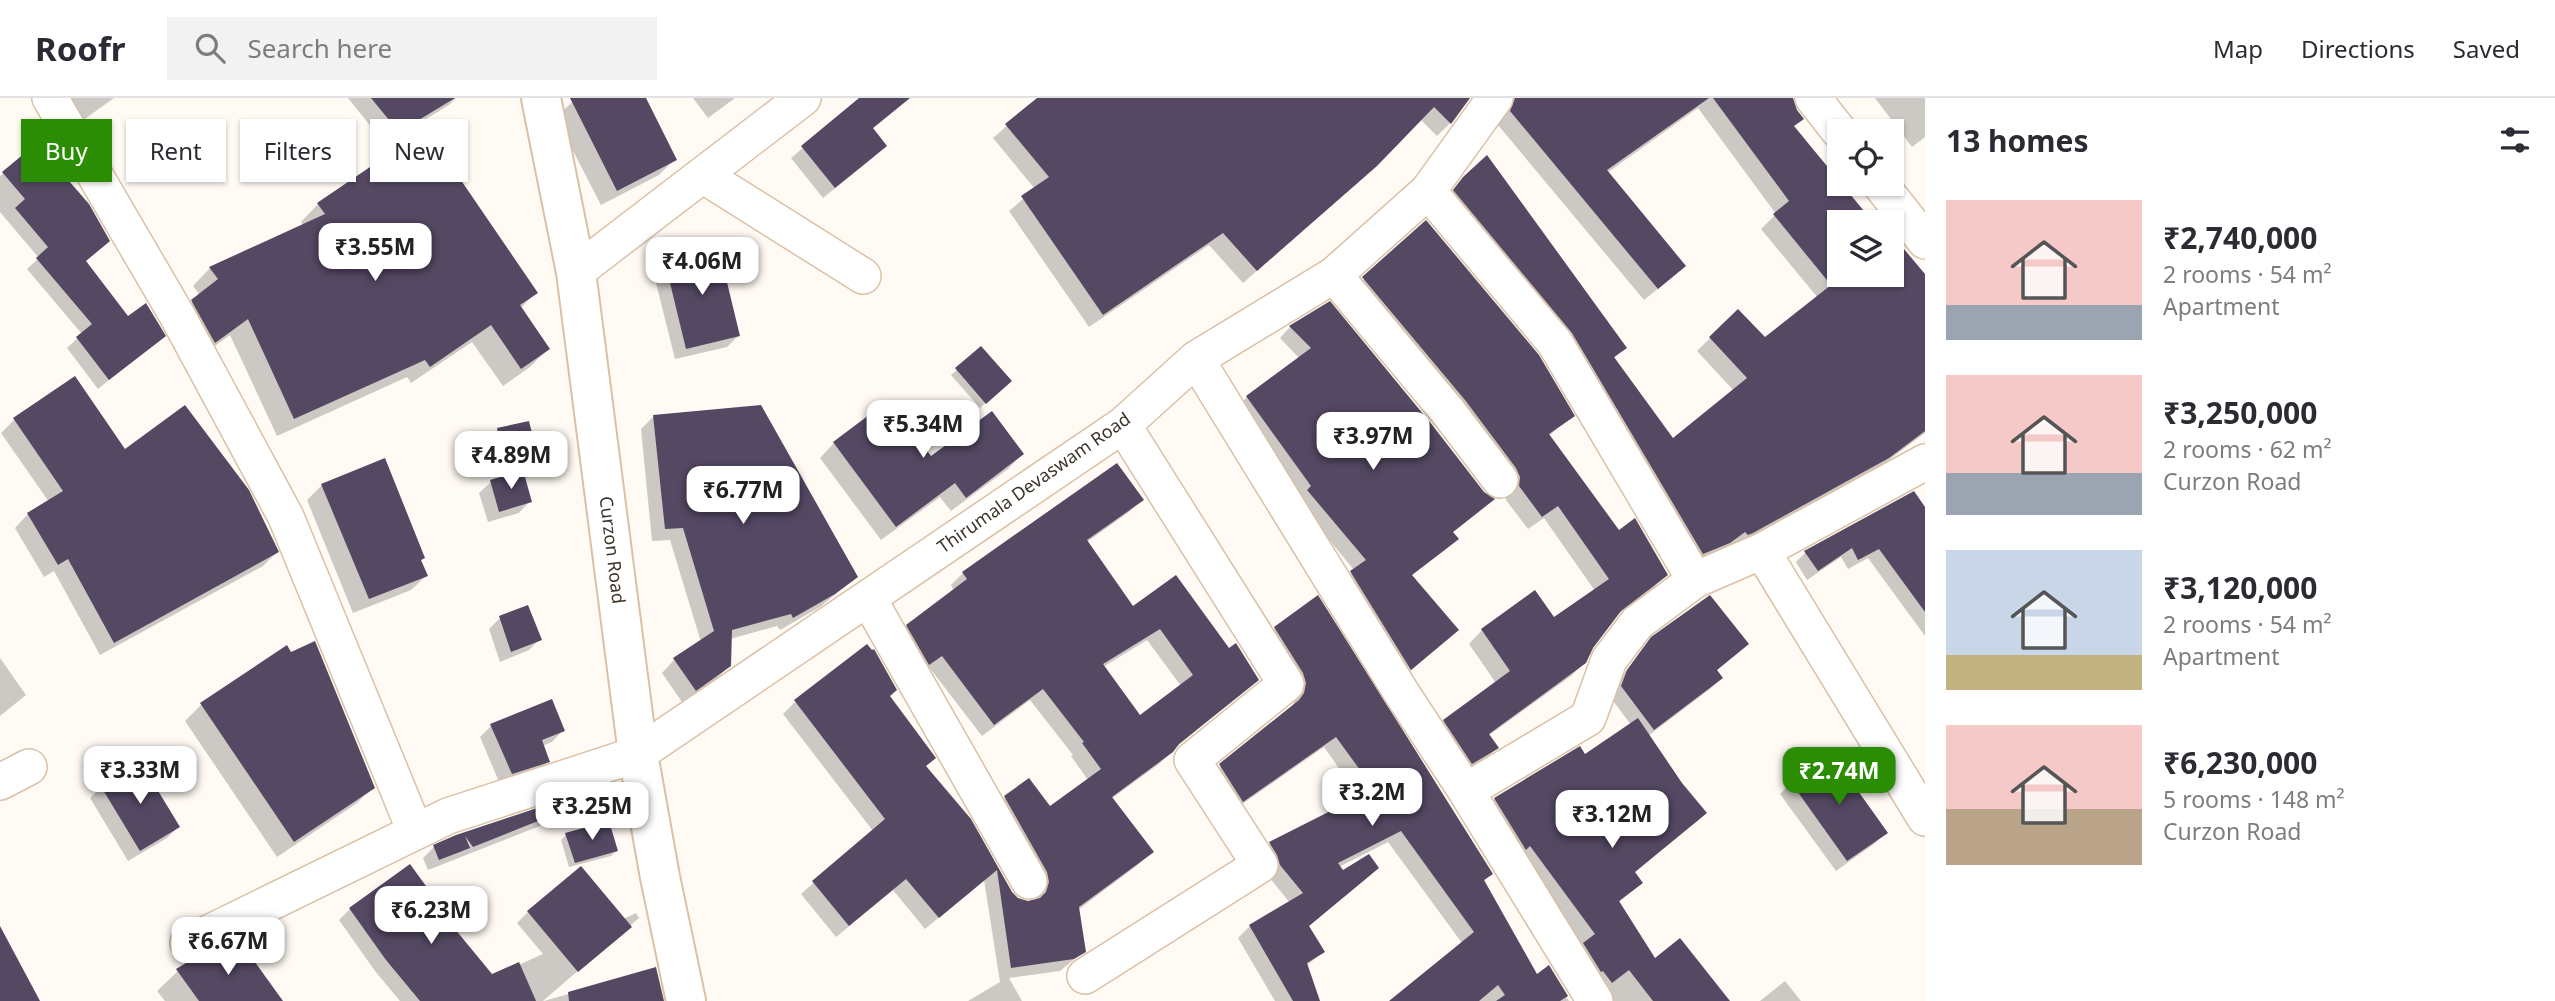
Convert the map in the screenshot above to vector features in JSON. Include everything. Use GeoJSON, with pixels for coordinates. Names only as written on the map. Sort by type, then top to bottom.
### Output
{"type":"FeatureCollection","features":[{"type":"Feature","properties":{"kind":"main road","name":"Curzon Road"},"geometry":{"type":"LineString","coordinates":[[541,98],[576,272],[638,754],[686,1001]]}},
{"type":"Feature","properties":{"kind":"street"},"geometry":{"type":"LineString","coordinates":[[50,98],[178,317],[286,517],[415,831]]}},
{"type":"Feature","properties":{"kind":"street"},"geometry":{"type":"LineString","coordinates":[[576,272],[803,98]]}},
{"type":"Feature","properties":{"kind":"street","name":"Thirumala Devaswam Road"},"geometry":{"type":"LineString","coordinates":[[188,943],[448,816],[638,754],[1123,425],[1196,359],[1334,275],[1428,191],[1495,98]]}},
{"type":"Feature","properties":{"kind":"street"},"geometry":{"type":"LineString","coordinates":[[1813,98],[1830,119]]}},
{"type":"Feature","properties":{"kind":"street"},"geometry":{"type":"LineString","coordinates":[[704,176],[863,276]]}},
{"type":"Feature","properties":{"kind":"street"},"geometry":{"type":"LineString","coordinates":[[1428,191],[1555,343],[1695,580]]}},
{"type":"Feature","properties":{"kind":"street"},"geometry":{"type":"LineString","coordinates":[[1889,196],[1925,241]]}},
{"type":"Feature","properties":{"kind":"street"},"geometry":{"type":"LineString","coordinates":[[1334,275],[1449,413],[1500,480]]}},
{"type":"Feature","properties":{"kind":"street"},"geometry":{"type":"LineString","coordinates":[[1196,359],[1595,1001]]}},
{"type":"Feature","properties":{"kind":"street"},"geometry":{"type":"LineString","coordinates":[[1085,976],[1260,865],[1192,760],[1286,684],[1123,425]]}},
{"type":"Feature","properties":{"kind":"street"},"geometry":{"type":"LineString","coordinates":[[1466,791],[1588,718],[1609,660],[1637,623],[1695,580],[1762,551],[1925,462]]}},
{"type":"Feature","properties":{"kind":"street"},"geometry":{"type":"LineString","coordinates":[[1762,551],[1925,818]]}},
{"type":"Feature","properties":{"kind":"street"},"geometry":{"type":"LineString","coordinates":[[867,598],[1029,881]]}},
{"type":"Feature","properties":{"kind":"building"},"geometry":{"type":"Polygon","coordinates":[[[371,98],[455,98],[420,119],[388,119],[371,98]]]}},
{"type":"Feature","properties":{"kind":"building"},"geometry":{"type":"Polygon","coordinates":[[[570,98],[646,98],[677,160],[617,191],[570,98]]]}},
{"type":"Feature","properties":{"kind":"building"},"geometry":{"type":"Polygon","coordinates":[[[859,98],[910,98],[873,128],[887,146],[835,188],[801,146],[859,98]]]}},
{"type":"Feature","properties":{"kind":"building"},"geometry":{"type":"Polygon","coordinates":[[[1037,98],[1470,98],[1451,124],[1434,107],[1377,166],[1257,271],[1223,233],[1103,315],[1021,196],[1049,177],[1005,124],[1037,98]]]}},
{"type":"Feature","properties":{"kind":"building"},"geometry":{"type":"Polygon","coordinates":[[[1515,98],[1709,98],[1607,170],[1686,266],[1658,289],[1510,111],[1515,98]]]}},
{"type":"Feature","properties":{"kind":"building"},"geometry":{"type":"Polygon","coordinates":[[[1713,98],[1793,98],[1804,119],[1794,126],[1827,166],[1827,196],[1852,196],[1863,210],[1827,210],[1827,280],[1773,214],[1789,201],[1713,98]]]}},
{"type":"Feature","properties":{"kind":"building"},"geometry":{"type":"Polygon","coordinates":[[[1487,155],[1627,348],[1614,357],[1673,438],[1747,378],[1709,337],[1738,309],[1765,337],[1828,287],[1904,287],[1904,249],[1925,274],[1925,431],[1889,458],[1753,533],[1748,535],[1745,532],[1730,543],[1703,554],[1572,333],[1453,190],[1487,155]]]}},
{"type":"Feature","properties":{"kind":"building"},"geometry":{"type":"Polygon","coordinates":[[[21,156],[21,182],[70,182],[89,204],[110,241],[86,261],[128,316],[146,303],[166,336],[109,380],[76,337],[92,324],[36,258],[48,247],[15,208],[25,199],[2,172],[21,156]]]}},
{"type":"Feature","properties":{"kind":"building"},"geometry":{"type":"Polygon","coordinates":[[[370,167],[370,182],[462,182],[538,293],[520,305],[550,349],[521,369],[491,325],[430,367],[425,360],[294,419],[248,319],[215,343],[191,300],[218,279],[209,267],[325,214],[317,203],[348,182],[356,182],[356,177],[370,167]]]}},
{"type":"Feature","properties":{"kind":"building"},"geometry":{"type":"Polygon","coordinates":[[[1426,220],[1539,355],[1575,416],[1549,434],[1619,530],[1635,518],[1668,575],[1621,611],[1593,648],[1586,663],[1489,734],[1499,748],[1472,764],[1443,720],[1510,671],[1481,629],[1535,590],[1554,617],[1609,579],[1558,506],[1542,517],[1519,486],[1520,477],[1516,468],[1465,400],[1362,277],[1426,220]]]}},
{"type":"Feature","properties":{"kind":"building"},"geometry":{"type":"Polygon","coordinates":[[[718,245],[740,336],[686,349],[664,258],[718,245]]]}},
{"type":"Feature","properties":{"kind":"building"},"geometry":{"type":"Polygon","coordinates":[[[1330,301],[1484,492],[1495,499],[1453,532],[1459,539],[1412,575],[1459,630],[1411,670],[1350,571],[1366,560],[1307,490],[1311,486],[1246,396],[1311,348],[1289,326],[1330,301]]]}},
{"type":"Feature","properties":{"kind":"building"},"geometry":{"type":"Polygon","coordinates":[[[981,346],[1012,381],[986,404],[955,368],[981,346]]]}},
{"type":"Feature","properties":{"kind":"building"},"geometry":{"type":"Polygon","coordinates":[[[75,376],[125,449],[185,405],[249,490],[279,552],[114,643],[68,559],[58,565],[27,513],[63,491],[13,418],[75,376]]]}},
{"type":"Feature","properties":{"kind":"building"},"geometry":{"type":"Polygon","coordinates":[[[889,400],[931,456],[992,411],[1024,454],[966,498],[955,483],[896,527],[833,442],[889,400]]]}},
{"type":"Feature","properties":{"kind":"building"},"geometry":{"type":"Polygon","coordinates":[[[761,405],[858,577],[835,594],[793,618],[791,614],[732,630],[731,666],[696,691],[673,658],[714,631],[683,528],[665,529],[653,415],[761,405]]]}},
{"type":"Feature","properties":{"kind":"building"},"geometry":{"type":"Polygon","coordinates":[[[529,421],[540,466],[506,474],[497,428],[529,421]]]}},
{"type":"Feature","properties":{"kind":"building"},"geometry":{"type":"Polygon","coordinates":[[[385,458],[425,558],[421,560],[428,576],[369,599],[321,484],[385,458]]]}},
{"type":"Feature","properties":{"kind":"building"},"geometry":{"type":"Polygon","coordinates":[[[1117,463],[1144,500],[1087,540],[1133,606],[1176,575],[1229,648],[1236,643],[1259,680],[1179,744],[1173,752],[1112,797],[1154,852],[1079,907],[1086,952],[1074,959],[1011,968],[997,870],[939,918],[906,879],[849,926],[812,881],[885,819],[794,700],[867,644],[874,649],[897,690],[890,696],[936,758],[926,766],[971,819],[1012,892],[1018,898],[1028,901],[1040,898],[1046,892],[1049,882],[1047,872],[1004,796],[1029,778],[1050,806],[1101,769],[1043,689],[994,725],[942,656],[929,665],[906,625],[967,579],[962,572],[1117,463]],[[1160,629],[1103,664],[1140,715],[1193,675],[1160,629]]]}},
{"type":"Feature","properties":{"kind":"building"},"geometry":{"type":"Polygon","coordinates":[[[523,470],[532,502],[499,512],[490,480],[523,470]]]}},
{"type":"Feature","properties":{"kind":"building"},"geometry":{"type":"Polygon","coordinates":[[[1914,491],[1925,507],[1925,612],[1879,549],[1858,560],[1852,548],[1818,571],[1804,551],[1914,491]]]}},
{"type":"Feature","properties":{"kind":"building"},"geometry":{"type":"Polygon","coordinates":[[[1318,595],[1493,874],[1484,880],[1537,974],[1549,965],[1568,996],[1560,1001],[1496,1001],[1505,995],[1498,985],[1479,1001],[1389,1001],[1474,932],[1401,831],[1338,863],[1343,870],[1369,854],[1379,868],[1309,926],[1325,952],[1307,963],[1320,1001],[1293,1001],[1249,925],[1303,893],[1280,865],[1269,842],[1374,789],[1336,737],[1243,802],[1219,764],[1299,700],[1304,693],[1306,683],[1303,673],[1274,627],[1318,595]]]}},
{"type":"Feature","properties":{"kind":"building"},"geometry":{"type":"Polygon","coordinates":[[[1710,595],[1749,644],[1717,670],[1723,678],[1654,730],[1621,686],[1627,670],[1651,637],[1710,595]]]}},
{"type":"Feature","properties":{"kind":"building"},"geometry":{"type":"Polygon","coordinates":[[[528,605],[542,640],[511,652],[499,616],[528,605]]]}},
{"type":"Feature","properties":{"kind":"building"},"geometry":{"type":"Polygon","coordinates":[[[315,641],[375,788],[294,842],[200,703],[287,645],[291,652],[315,641]]]}},
{"type":"Feature","properties":{"kind":"building"},"geometry":{"type":"Polygon","coordinates":[[[552,699],[565,731],[542,740],[550,762],[512,774],[490,724],[552,699]]]}},
{"type":"Feature","properties":{"kind":"building"},"geometry":{"type":"Polygon","coordinates":[[[1638,718],[1682,783],[1707,813],[1635,872],[1643,883],[1619,901],[1655,958],[1680,938],[1730,1001],[1653,1001],[1629,970],[1612,983],[1603,971],[1601,972],[1583,943],[1595,934],[1530,846],[1526,850],[1494,798],[1580,746],[1585,754],[1638,718]]]}},
{"type":"Feature","properties":{"kind":"building"},"geometry":{"type":"Polygon","coordinates":[[[1831,753],[1888,833],[1847,861],[1790,781],[1831,753]]]}},
{"type":"Feature","properties":{"kind":"building"},"geometry":{"type":"Polygon","coordinates":[[[140,761],[180,827],[140,851],[100,785],[140,761]]]}},
{"type":"Feature","properties":{"kind":"building"},"geometry":{"type":"Polygon","coordinates":[[[564,799],[568,809],[473,847],[465,836],[470,848],[439,860],[433,845],[564,799]]]}},
{"type":"Feature","properties":{"kind":"building"},"geometry":{"type":"Polygon","coordinates":[[[609,821],[618,851],[575,863],[565,833],[609,821]]]}},
{"type":"Feature","properties":{"kind":"building"},"geometry":{"type":"Polygon","coordinates":[[[410,864],[439,904],[436,906],[492,974],[519,962],[536,1001],[420,1001],[386,960],[349,908],[410,864]]]}},
{"type":"Feature","properties":{"kind":"building"},"geometry":{"type":"Polygon","coordinates":[[[581,866],[632,927],[578,972],[527,911],[581,866]]]}},
{"type":"Feature","properties":{"kind":"building"},"geometry":{"type":"Polygon","coordinates":[[[0,926],[40,1001],[0,1001],[0,926]]]}},
{"type":"Feature","properties":{"kind":"building"},"geometry":{"type":"Polygon","coordinates":[[[239,940],[283,1001],[199,1001],[176,969],[239,940]]]}},
{"type":"Feature","properties":{"kind":"building"},"geometry":{"type":"Polygon","coordinates":[[[656,967],[664,1001],[569,1001],[568,992],[656,967]]]}}]}
